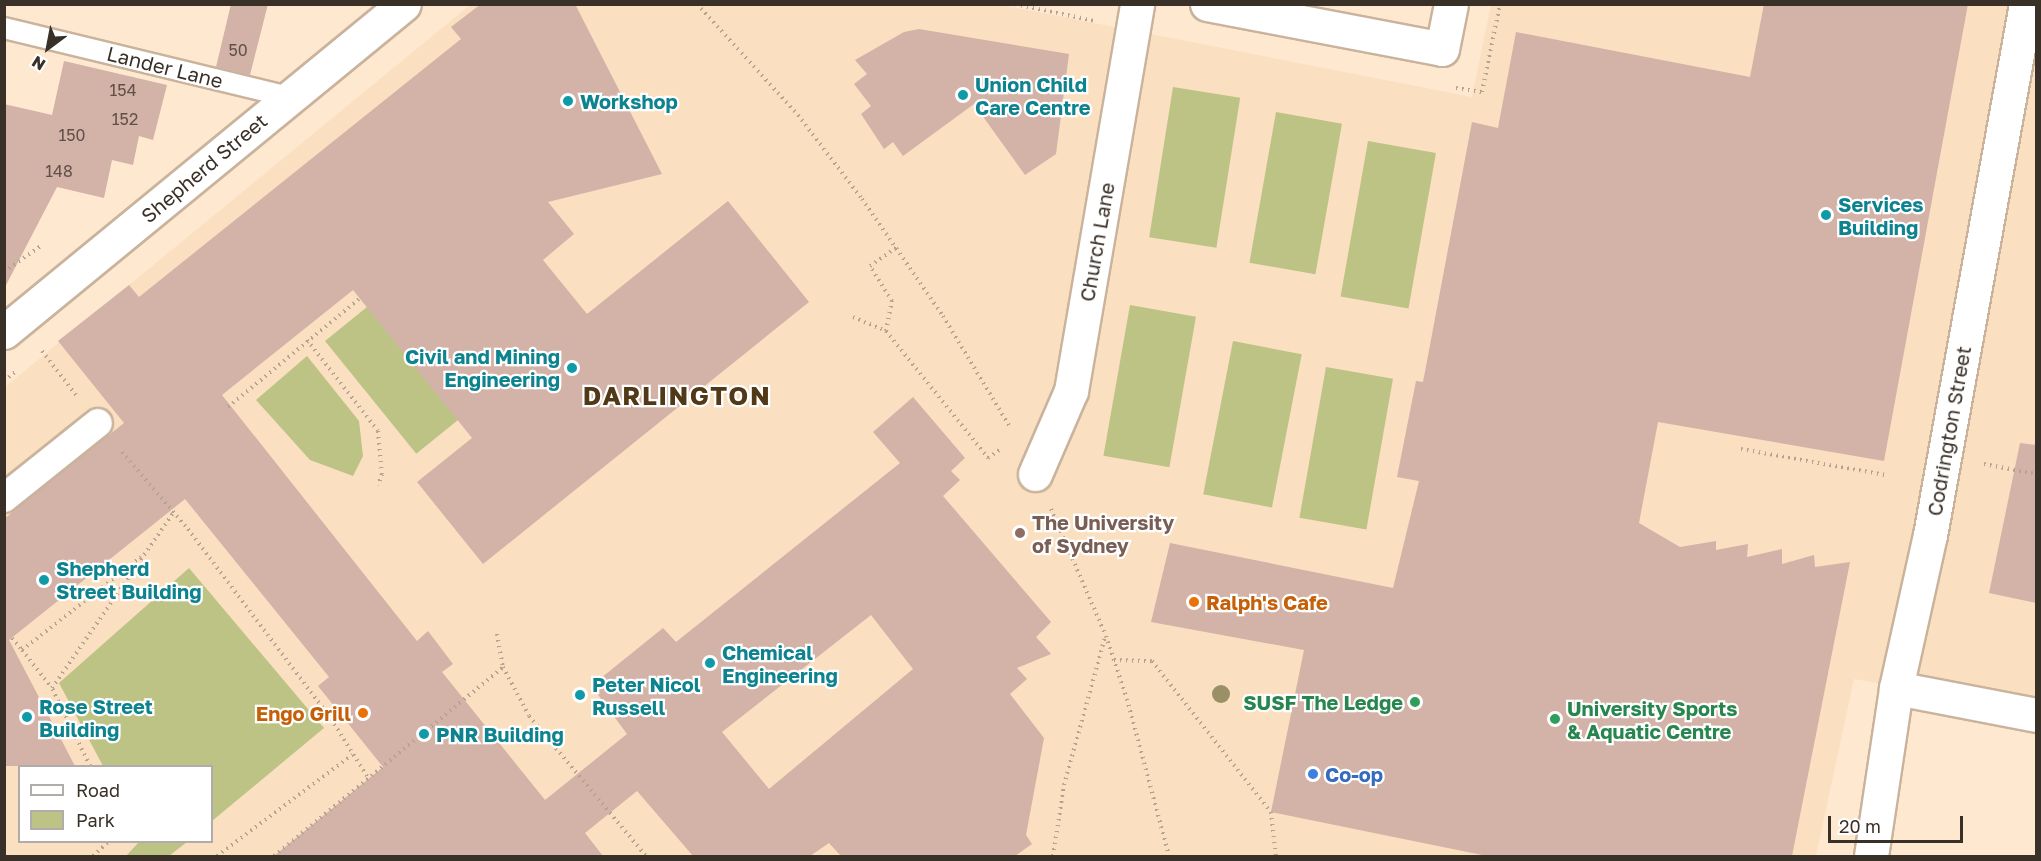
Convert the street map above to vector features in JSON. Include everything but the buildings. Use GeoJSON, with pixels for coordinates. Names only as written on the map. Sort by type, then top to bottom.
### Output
{"type":"FeatureCollection","features":[{"type":"Feature","properties":{"kind":"street","name":"Shepherd Street"},"geometry":{"type":"LineString","coordinates":[[10,322],[404,4]]}},
{"type":"Feature","properties":{"kind":"street","name":"Church Lane"},"geometry":{"type":"LineString","coordinates":[[1035,474],[1071,391],[1137,4]]}},
{"type":"Feature","properties":{"kind":"street"},"geometry":{"type":"LineString","coordinates":[[1207,4],[1442,49],[1451,4]]}},
{"type":"Feature","properties":{"kind":"street","name":"Codrington Street"},"geometry":{"type":"LineString","coordinates":[[1871,856],[1896,688],[1930,535],[2026,4]]}},
{"type":"Feature","properties":{"kind":"street"},"geometry":{"type":"LineString","coordinates":[[4,498],[98,423]]}},
{"type":"Feature","properties":{"kind":"street"},"geometry":{"type":"LineString","coordinates":[[1896,688],[2037,716]]}},
{"type":"Feature","properties":{"kind":"lane","name":"Lander Lane"},"geometry":{"type":"LineString","coordinates":[[4,28],[290,97]]}},
{"type":"Feature","properties":{"kind":"path"},"geometry":{"type":"LineString","coordinates":[[697,4],[798,115],[896,248],[1012,430],[1035,474],[1106,636],[1145,756],[1169,856]]}},
{"type":"Feature","properties":{"kind":"path"},"geometry":{"type":"LineString","coordinates":[[1486,76],[1500,4]]}},
{"type":"Feature","properties":{"kind":"path"},"geometry":{"type":"LineString","coordinates":[[886,331],[892,301],[870,266],[896,248]]}},
{"type":"Feature","properties":{"kind":"path"},"geometry":{"type":"LineString","coordinates":[[228,407],[360,298]]}},
{"type":"Feature","properties":{"kind":"path"},"geometry":{"type":"LineString","coordinates":[[853,317],[886,331],[988,458]]}},
{"type":"Feature","properties":{"kind":"path"},"geometry":{"type":"LineString","coordinates":[[10,322],[174,512],[331,719],[369,779]]}},
{"type":"Feature","properties":{"kind":"path"},"geometry":{"type":"LineString","coordinates":[[307,340],[378,431],[382,474],[378,485]]}},
{"type":"Feature","properties":{"kind":"path"},"geometry":{"type":"LineString","coordinates":[[1741,449],[1886,475]]}},
{"type":"Feature","properties":{"kind":"path"},"geometry":{"type":"LineString","coordinates":[[1998,467],[2037,474]]}},
{"type":"Feature","properties":{"kind":"path"},"geometry":{"type":"LineString","coordinates":[[52,688],[174,512]]}},
{"type":"Feature","properties":{"kind":"path"},"geometry":{"type":"LineString","coordinates":[[22,650],[144,555]]}},
{"type":"Feature","properties":{"kind":"path"},"geometry":{"type":"LineString","coordinates":[[497,633],[503,667],[529,716],[646,856]]}},
{"type":"Feature","properties":{"kind":"path"},"geometry":{"type":"LineString","coordinates":[[1053,856],[1064,785],[1106,636]]}},
{"type":"Feature","properties":{"kind":"path"},"geometry":{"type":"LineString","coordinates":[[12,638],[52,688],[90,765]]}},
{"type":"Feature","properties":{"kind":"path"},"geometry":{"type":"LineString","coordinates":[[1114,660],[1152,661],[1271,812],[1276,856]]}},
{"type":"Feature","properties":{"kind":"path"},"geometry":{"type":"LineString","coordinates":[[274,856],[503,667]]}},
{"type":"Feature","properties":{"kind":"path"},"geometry":{"type":"LineString","coordinates":[[217,856],[352,755]]}},
{"type":"Feature","properties":{"kind":"path"},"geometry":{"type":"LineString","coordinates":[[93,856],[107,843]]}},
{"type":"Feature","properties":{"kind":"shaded area","name":"The University of Sydney"},"geometry":{"type":"Polygon","coordinates":[[[470,5],[1002,5],[1472,97],[1491,5],[2036,5],[2036,711],[1854,679],[1816,856],[5,856],[5,387],[470,5]]]}},
{"type":"Feature","properties":{"kind":"green space"},"geometry":{"type":"Polygon","coordinates":[[[1173,87],[1240,98],[1216,248],[1149,237],[1173,87]]]}},
{"type":"Feature","properties":{"kind":"green space"},"geometry":{"type":"Polygon","coordinates":[[[1276,112],[1342,124],[1315,274],[1249,263],[1276,112]]]}},
{"type":"Feature","properties":{"kind":"green space"},"geometry":{"type":"Polygon","coordinates":[[[1368,141],[1436,153],[1409,309],[1341,297],[1368,141]]]}},
{"type":"Feature","properties":{"kind":"green space"},"geometry":{"type":"Polygon","coordinates":[[[1130,305],[1196,317],[1169,467],[1103,456],[1130,305]]]}},
{"type":"Feature","properties":{"kind":"green space"},"geometry":{"type":"Polygon","coordinates":[[[367,307],[458,420],[416,454],[325,341],[367,307]]]}},
{"type":"Feature","properties":{"kind":"green space"},"geometry":{"type":"Polygon","coordinates":[[[1233,341],[1302,354],[1272,507],[1203,494],[1233,341]]]}},
{"type":"Feature","properties":{"kind":"green space"},"geometry":{"type":"Polygon","coordinates":[[[307,356],[359,421],[363,456],[353,476],[310,460],[256,400],[307,356]]]}},
{"type":"Feature","properties":{"kind":"green space"},"geometry":{"type":"Polygon","coordinates":[[[1326,367],[1393,379],[1366,529],[1299,518],[1326,367]]]}},
{"type":"Feature","properties":{"kind":"green space"},"geometry":{"type":"Polygon","coordinates":[[[189,568],[324,728],[213,820],[213,765],[102,765],[59,683],[189,568]]]}},
{"type":"Feature","properties":{"kind":"green space"},"geometry":{"type":"Polygon","coordinates":[[[138,843],[186,843],[169,856],[126,856],[138,843]]]}},
{"type":"Feature","properties":{"kind":"place","name":"Union Child Care Centre"},"geometry":{"type":"Point","coordinates":[963,95]}},
{"type":"Feature","properties":{"kind":"place","name":"Workshop"},"geometry":{"type":"Point","coordinates":[568,101]}},
{"type":"Feature","properties":{"kind":"place","name":"Services Building"},"geometry":{"type":"Point","coordinates":[1826,215]}},
{"type":"Feature","properties":{"kind":"place","name":"Civil and Mining Engineering"},"geometry":{"type":"Point","coordinates":[572,368]}},
{"type":"Feature","properties":{"kind":"place","name":"The University of Sydney"},"geometry":{"type":"Point","coordinates":[1020,533]}},
{"type":"Feature","properties":{"kind":"place","name":"Shepherd Street Building"},"geometry":{"type":"Point","coordinates":[44,580]}},
{"type":"Feature","properties":{"kind":"place","name":"Ralph's Cafe"},"geometry":{"type":"Point","coordinates":[1194,602]}},
{"type":"Feature","properties":{"kind":"place","name":"Chemical Engineering"},"geometry":{"type":"Point","coordinates":[710,663]}},
{"type":"Feature","properties":{"kind":"place","name":"Peter Nicol Russell"},"geometry":{"type":"Point","coordinates":[580,695]}},
{"type":"Feature","properties":{"kind":"place","name":"SUSF The Ledge"},"geometry":{"type":"Point","coordinates":[1415,702]}},
{"type":"Feature","properties":{"kind":"place","name":"Engo Grill"},"geometry":{"type":"Point","coordinates":[363,713]}},
{"type":"Feature","properties":{"kind":"place","name":"Rose Street Building"},"geometry":{"type":"Point","coordinates":[27,717]}},
{"type":"Feature","properties":{"kind":"place","name":"University Sports & Aquatic Centre"},"geometry":{"type":"Point","coordinates":[1555,719]}},
{"type":"Feature","properties":{"kind":"place","name":"PNR Building"},"geometry":{"type":"Point","coordinates":[424,734]}},
{"type":"Feature","properties":{"kind":"place","name":"Co-op"},"geometry":{"type":"Point","coordinates":[1313,774]}},
{"type":"Feature","properties":{"kind":"district","name":"DARLINGTON"},"geometry":{"type":"Point","coordinates":[677,396]}}]}
